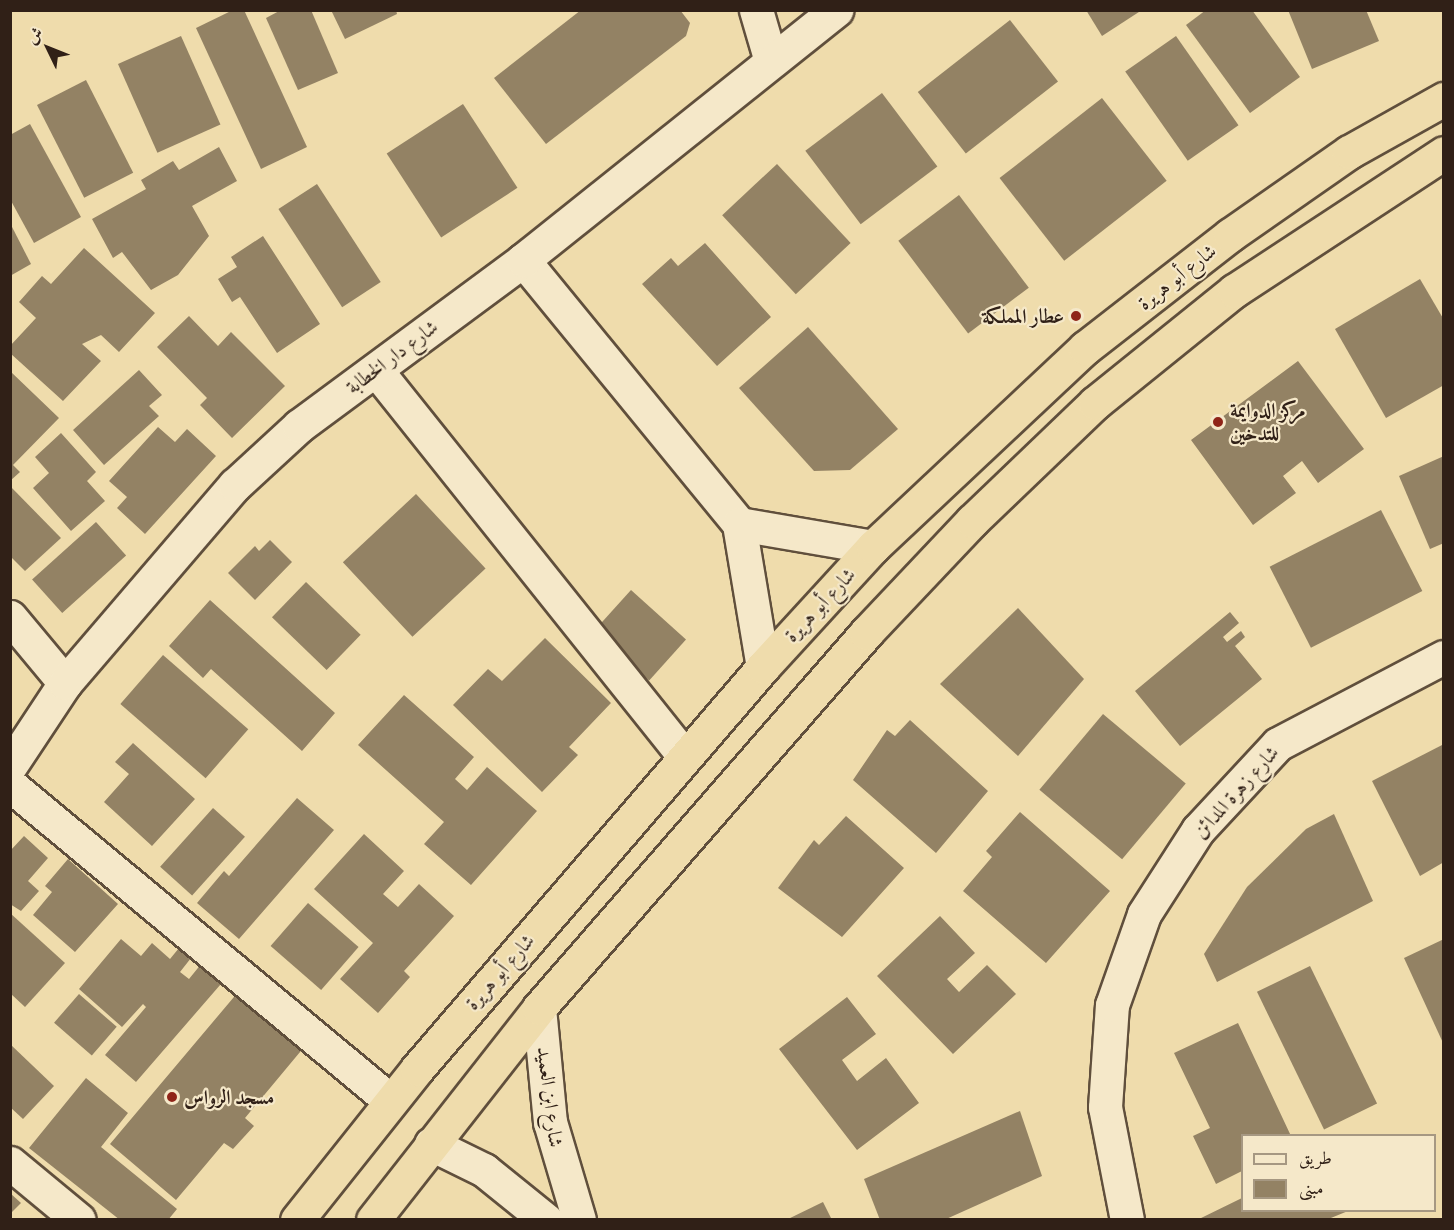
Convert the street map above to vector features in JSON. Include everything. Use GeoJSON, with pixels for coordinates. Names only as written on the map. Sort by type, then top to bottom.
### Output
{"type":"FeatureCollection","features":[{"type":"Feature","properties":{"kind":"highway","name":"شارع أبو هريرة"},"geometry":{"type":"LineString","coordinates":[[297,1220],[390,1100],[763,667],[873,547],[1085,348],[1330,165],[1443,99]]}},
{"type":"Feature","properties":{"kind":"highway"},"geometry":{"type":"LineString","coordinates":[[373,1220],[539,1008],[866,633],[972,521],[1095,403],[1234,291],[1443,153]]}},
{"type":"Feature","properties":{"kind":"street"},"geometry":{"type":"LineString","coordinates":[[756,10],[771,58]]}},
{"type":"Feature","properties":{"kind":"street","name":"شارع دار الخطابة"},"geometry":{"type":"LineString","coordinates":[[10,766],[65,683],[235,485],[299,426],[523,260],[771,58],[836,10]]}},
{"type":"Feature","properties":{"kind":"street"},"geometry":{"type":"LineString","coordinates":[[523,260],[739,524],[763,667]]}},
{"type":"Feature","properties":{"kind":"street"},"geometry":{"type":"LineString","coordinates":[[376,370],[685,757]]}},
{"type":"Feature","properties":{"kind":"street"},"geometry":{"type":"LineString","coordinates":[[739,524],[873,547]]}},
{"type":"Feature","properties":{"kind":"street"},"geometry":{"type":"LineString","coordinates":[[10,617],[65,683]]}},
{"type":"Feature","properties":{"kind":"street","name":"شارع زهرة المدائن"},"geometry":{"type":"LineString","coordinates":[[1127,1220],[1105,1107],[1112,1005],[1144,914],[1198,830],[1278,744],[1443,657]]}},
{"type":"Feature","properties":{"kind":"street"},"geometry":{"type":"LineString","coordinates":[[10,785],[390,1100]]}},
{"type":"Feature","properties":{"kind":"street","name":"شارع ابن العميد"},"geometry":{"type":"LineString","coordinates":[[539,1008],[550,1122],[579,1220]]}},
{"type":"Feature","properties":{"kind":"street"},"geometry":{"type":"LineString","coordinates":[[431,1144],[484,1170],[546,1220]]}},
{"type":"Feature","properties":{"kind":"street"},"geometry":{"type":"LineString","coordinates":[[10,1163],[79,1220]]}},
{"type":"Feature","properties":{"kind":"building"},"geometry":{"type":"Polygon","coordinates":[[[233,10],[244,10],[307,147],[261,169],[196,28],[233,10]]]}},
{"type":"Feature","properties":{"kind":"building"},"geometry":{"type":"Polygon","coordinates":[[[281,10],[311,10],[338,73],[298,90],[266,18],[281,10]]]}},
{"type":"Feature","properties":{"kind":"building"},"geometry":{"type":"Polygon","coordinates":[[[331,10],[396,10],[397,14],[345,39],[331,10]]]}},
{"type":"Feature","properties":{"kind":"building"},"geometry":{"type":"Polygon","coordinates":[[[581,10],[680,10],[690,23],[686,36],[546,144],[494,78],[581,10]]]}},
{"type":"Feature","properties":{"kind":"building"},"geometry":{"type":"Polygon","coordinates":[[[1086,10],[1142,10],[1102,36],[1086,10]]]}},
{"type":"Feature","properties":{"kind":"building"},"geometry":{"type":"Polygon","coordinates":[[[1206,10],[1252,10],[1300,77],[1250,113],[1186,25],[1206,10]]]}},
{"type":"Feature","properties":{"kind":"building"},"geometry":{"type":"Polygon","coordinates":[[[1288,10],[1366,10],[1379,41],[1312,69],[1288,10]]]}},
{"type":"Feature","properties":{"kind":"building"},"geometry":{"type":"Polygon","coordinates":[[[1010,20],[1058,81],[966,153],[918,92],[1010,20]]]}},
{"type":"Feature","properties":{"kind":"building"},"geometry":{"type":"Polygon","coordinates":[[[181,36],[220,125],[157,153],[118,64],[181,36]]]}},
{"type":"Feature","properties":{"kind":"building"},"geometry":{"type":"Polygon","coordinates":[[[1176,36],[1239,125],[1188,161],[1125,72],[1176,36]]]}},
{"type":"Feature","properties":{"kind":"building"},"geometry":{"type":"Polygon","coordinates":[[[86,80],[133,173],[84,198],[37,105],[86,80]]]}},
{"type":"Feature","properties":{"kind":"building"},"geometry":{"type":"Polygon","coordinates":[[[882,93],[937,166],[861,224],[805,151],[882,93]]]}},
{"type":"Feature","properties":{"kind":"building"},"geometry":{"type":"Polygon","coordinates":[[[1102,98],[1167,181],[1064,261],[1000,178],[1102,98]]]}},
{"type":"Feature","properties":{"kind":"building"},"geometry":{"type":"Polygon","coordinates":[[[463,104],[517,188],[441,237],[387,154],[463,104]]]}},
{"type":"Feature","properties":{"kind":"building"},"geometry":{"type":"Polygon","coordinates":[[[30,124],[81,217],[34,243],[10,199],[10,135],[30,124]]]}},
{"type":"Feature","properties":{"kind":"building"},"geometry":{"type":"Polygon","coordinates":[[[219,147],[237,181],[192,206],[209,236],[178,275],[151,290],[122,252],[113,258],[92,219],[146,189],[141,180],[173,161],[179,170],[219,147]]]}},
{"type":"Feature","properties":{"kind":"building"},"geometry":{"type":"Polygon","coordinates":[[[777,164],[851,243],[796,294],[722,215],[777,164]]]}},
{"type":"Feature","properties":{"kind":"building"},"geometry":{"type":"Polygon","coordinates":[[[317,184],[381,282],[342,307],[278,209],[317,184]]]}},
{"type":"Feature","properties":{"kind":"building"},"geometry":{"type":"Polygon","coordinates":[[[959,195],[1029,288],[968,333],[898,241],[959,195]]]}},
{"type":"Feature","properties":{"kind":"building"},"geometry":{"type":"Polygon","coordinates":[[[10,223],[31,264],[10,276],[10,223]]]}},
{"type":"Feature","properties":{"kind":"building"},"geometry":{"type":"Polygon","coordinates":[[[263,236],[320,324],[277,353],[240,297],[232,302],[218,279],[237,267],[231,257],[263,236]]]}},
{"type":"Feature","properties":{"kind":"building"},"geometry":{"type":"Polygon","coordinates":[[[705,243],[771,317],[717,366],[642,284],[671,258],[678,266],[705,243]]]}},
{"type":"Feature","properties":{"kind":"building"},"geometry":{"type":"Polygon","coordinates":[[[84,248],[155,313],[119,352],[101,335],[82,344],[101,361],[63,401],[10,353],[10,346],[36,318],[19,302],[42,276],[51,284],[84,248]]]}},
{"type":"Feature","properties":{"kind":"building"},"geometry":{"type":"Polygon","coordinates":[[[1420,279],[1444,320],[1444,385],[1386,418],[1335,329],[1420,279]]]}},
{"type":"Feature","properties":{"kind":"building"},"geometry":{"type":"Polygon","coordinates":[[[189,316],[218,346],[231,332],[285,386],[232,438],[200,405],[207,398],[157,347],[189,316]]]}},
{"type":"Feature","properties":{"kind":"building"},"geometry":{"type":"Polygon","coordinates":[[[808,327],[898,429],[850,470],[814,471],[739,388],[808,327]]]}},
{"type":"Feature","properties":{"kind":"building"},"geometry":{"type":"Polygon","coordinates":[[[1298,361],[1364,449],[1318,483],[1302,461],[1283,476],[1296,493],[1253,525],[1191,440],[1298,361]]]}},
{"type":"Feature","properties":{"kind":"building"},"geometry":{"type":"Polygon","coordinates":[[[139,370],[162,395],[149,406],[159,416],[104,465],[73,430],[139,370]]]}},
{"type":"Feature","properties":{"kind":"building"},"geometry":{"type":"Polygon","coordinates":[[[10,371],[59,418],[13,465],[20,472],[10,481],[10,371]]]}},
{"type":"Feature","properties":{"kind":"building"},"geometry":{"type":"Polygon","coordinates":[[[158,427],[175,442],[187,429],[216,456],[145,534],[117,508],[127,497],[109,481],[158,427]]]}},
{"type":"Feature","properties":{"kind":"building"},"geometry":{"type":"Polygon","coordinates":[[[61,433],[96,472],[87,481],[105,501],[71,531],[33,488],[49,473],[35,457],[61,433]]]}},
{"type":"Feature","properties":{"kind":"building"},"geometry":{"type":"Polygon","coordinates":[[[1444,456],[1444,543],[1430,549],[1399,476],[1444,456]]]}},
{"type":"Feature","properties":{"kind":"building"},"geometry":{"type":"Polygon","coordinates":[[[10,486],[61,538],[25,571],[10,556],[10,486]]]}},
{"type":"Feature","properties":{"kind":"building"},"geometry":{"type":"Polygon","coordinates":[[[416,494],[486,569],[412,637],[343,562],[416,494]]]}},
{"type":"Feature","properties":{"kind":"building"},"geometry":{"type":"Polygon","coordinates":[[[1381,510],[1422,591],[1311,648],[1270,567],[1381,510]]]}},
{"type":"Feature","properties":{"kind":"building"},"geometry":{"type":"Polygon","coordinates":[[[96,522],[126,555],[62,613],[32,580],[96,522]]]}},
{"type":"Feature","properties":{"kind":"building"},"geometry":{"type":"Polygon","coordinates":[[[270,540],[292,562],[255,600],[228,573],[255,546],[259,551],[270,540]]]}},
{"type":"Feature","properties":{"kind":"building"},"geometry":{"type":"Polygon","coordinates":[[[306,582],[361,635],[327,670],[272,617],[306,582]]]}},
{"type":"Feature","properties":{"kind":"building"},"geometry":{"type":"Polygon","coordinates":[[[631,590],[686,640],[649,680],[594,631],[631,590]]]}},
{"type":"Feature","properties":{"kind":"building"},"geometry":{"type":"Polygon","coordinates":[[[210,600],[335,713],[302,751],[211,669],[203,678],[169,646],[210,600]]]}},
{"type":"Feature","properties":{"kind":"building"},"geometry":{"type":"Polygon","coordinates":[[[1018,608],[1084,679],[1018,756],[940,684],[1018,608]]]}},
{"type":"Feature","properties":{"kind":"building"},"geometry":{"type":"Polygon","coordinates":[[[1230,612],[1239,623],[1223,637],[1227,642],[1241,631],[1245,637],[1235,646],[1262,679],[1180,746],[1135,691],[1230,612]]]}},
{"type":"Feature","properties":{"kind":"building"},"geometry":{"type":"Polygon","coordinates":[[[545,638],[611,703],[569,747],[578,755],[542,792],[453,705],[488,669],[502,681],[545,638]]]}},
{"type":"Feature","properties":{"kind":"building"},"geometry":{"type":"Polygon","coordinates":[[[163,655],[248,729],[206,778],[120,704],[163,655]]]}},
{"type":"Feature","properties":{"kind":"building"},"geometry":{"type":"Polygon","coordinates":[[[404,695],[474,757],[455,779],[467,790],[487,767],[537,811],[471,885],[424,844],[444,822],[358,745],[404,695]]]}},
{"type":"Feature","properties":{"kind":"building"},"geometry":{"type":"Polygon","coordinates":[[[1103,714],[1186,783],[1122,859],[1039,790],[1103,714]]]}},
{"type":"Feature","properties":{"kind":"building"},"geometry":{"type":"Polygon","coordinates":[[[910,720],[988,791],[936,853],[853,780],[887,730],[895,736],[910,720]]]}},
{"type":"Feature","properties":{"kind":"building"},"geometry":{"type":"Polygon","coordinates":[[[133,743],[195,799],[152,846],[104,802],[129,774],[115,762],[133,743]]]}},
{"type":"Feature","properties":{"kind":"building"},"geometry":{"type":"Polygon","coordinates":[[[1444,744],[1444,862],[1420,876],[1372,781],[1444,744]]]}},
{"type":"Feature","properties":{"kind":"building"},"geometry":{"type":"Polygon","coordinates":[[[297,798],[334,830],[239,939],[197,903],[224,871],[229,876],[297,798]]]}},
{"type":"Feature","properties":{"kind":"building"},"geometry":{"type":"Polygon","coordinates":[[[213,808],[245,837],[192,895],[160,867],[213,808]]]}},
{"type":"Feature","properties":{"kind":"building"},"geometry":{"type":"Polygon","coordinates":[[[1020,812],[1110,891],[1046,963],[963,891],[992,857],[986,851],[1020,812]]]}},
{"type":"Feature","properties":{"kind":"building"},"geometry":{"type":"Polygon","coordinates":[[[1334,814],[1373,901],[1217,982],[1204,954],[1247,887],[1306,829],[1334,814]]]}},
{"type":"Feature","properties":{"kind":"building"},"geometry":{"type":"Polygon","coordinates":[[[846,816],[904,868],[842,937],[778,888],[814,840],[819,845],[846,816]]]}},
{"type":"Feature","properties":{"kind":"building"},"geometry":{"type":"Polygon","coordinates":[[[364,834],[404,871],[383,894],[398,907],[419,884],[454,916],[404,971],[410,977],[378,1013],[340,979],[373,943],[314,889],[364,834]]]}},
{"type":"Feature","properties":{"kind":"building"},"geometry":{"type":"Polygon","coordinates":[[[24,836],[48,858],[28,881],[39,891],[21,911],[10,904],[10,851],[24,836]]]}},
{"type":"Feature","properties":{"kind":"building"},"geometry":{"type":"Polygon","coordinates":[[[68,859],[118,904],[75,952],[33,915],[52,892],[45,886],[68,859]]]}},
{"type":"Feature","properties":{"kind":"building"},"geometry":{"type":"Polygon","coordinates":[[[308,903],[359,947],[321,990],[271,946],[308,903]]]}},
{"type":"Feature","properties":{"kind":"building"},"geometry":{"type":"Polygon","coordinates":[[[10,913],[65,963],[25,1007],[10,993],[10,913]]]}},
{"type":"Feature","properties":{"kind":"building"},"geometry":{"type":"Polygon","coordinates":[[[940,916],[975,953],[947,979],[959,992],[987,965],[1016,994],[953,1054],[877,976],[940,916]]]}},
{"type":"Feature","properties":{"kind":"building"},"geometry":{"type":"Polygon","coordinates":[[[121,939],[141,956],[152,943],[170,959],[179,948],[191,958],[180,972],[189,979],[206,958],[227,977],[136,1082],[105,1055],[146,1007],[143,1004],[122,1027],[79,989],[121,939]]]}},
{"type":"Feature","properties":{"kind":"building"},"geometry":{"type":"Polygon","coordinates":[[[1444,939],[1444,1045],[1404,958],[1444,939]]]}},
{"type":"Feature","properties":{"kind":"building"},"geometry":{"type":"Polygon","coordinates":[[[1310,966],[1377,1104],[1324,1129],[1257,992],[1310,966]]]}},
{"type":"Feature","properties":{"kind":"building","name":"مسجد الرواس"},"geometry":{"type":"Polygon","coordinates":[[[239,991],[305,1046],[245,1118],[254,1126],[233,1149],[224,1143],[176,1200],[110,1144],[239,991]]]}},
{"type":"Feature","properties":{"kind":"building"},"geometry":{"type":"Polygon","coordinates":[[[79,994],[117,1027],[92,1055],[54,1023],[79,994]]]}},
{"type":"Feature","properties":{"kind":"building"},"geometry":{"type":"Polygon","coordinates":[[[847,997],[876,1034],[842,1060],[857,1081],[886,1058],[919,1103],[857,1150],[779,1049],[847,997]]]}},
{"type":"Feature","properties":{"kind":"building"},"geometry":{"type":"Polygon","coordinates":[[[1238,1023],[1290,1134],[1241,1134],[1241,1172],[1216,1184],[1193,1136],[1210,1128],[1174,1053],[1238,1023]]]}},
{"type":"Feature","properties":{"kind":"building"},"geometry":{"type":"Polygon","coordinates":[[[10,1044],[54,1086],[23,1119],[10,1107],[10,1044]]]}},
{"type":"Feature","properties":{"kind":"building"},"geometry":{"type":"Polygon","coordinates":[[[86,1078],[128,1113],[101,1147],[177,1209],[168,1220],[120,1220],[29,1148],[86,1078]]]}},
{"type":"Feature","properties":{"kind":"building"},"geometry":{"type":"Polygon","coordinates":[[[1020,1111],[1042,1176],[944,1220],[880,1220],[864,1179],[1020,1111]]]}},
{"type":"Feature","properties":{"kind":"building"},"geometry":{"type":"Polygon","coordinates":[[[10,1193],[21,1203],[10,1214],[10,1193]]]}},
{"type":"Feature","properties":{"kind":"building"},"geometry":{"type":"Polygon","coordinates":[[[1241,1198],[1241,1212],[1346,1212],[1326,1220],[1197,1220],[1241,1198]]]}},
{"type":"Feature","properties":{"kind":"building"},"geometry":{"type":"Polygon","coordinates":[[[823,1202],[832,1220],[786,1220],[823,1202]]]}},
{"type":"Feature","properties":{"kind":"place","name":"عطار المملكة"},"geometry":{"type":"Point","coordinates":[1076,316]}},
{"type":"Feature","properties":{"kind":"place","name":"مركز الدوايمة للتدخين"},"geometry":{"type":"Point","coordinates":[1218,422]}},
{"type":"Feature","properties":{"kind":"place","name":"مسجد الرواس"},"geometry":{"type":"Point","coordinates":[172,1097]}}]}
